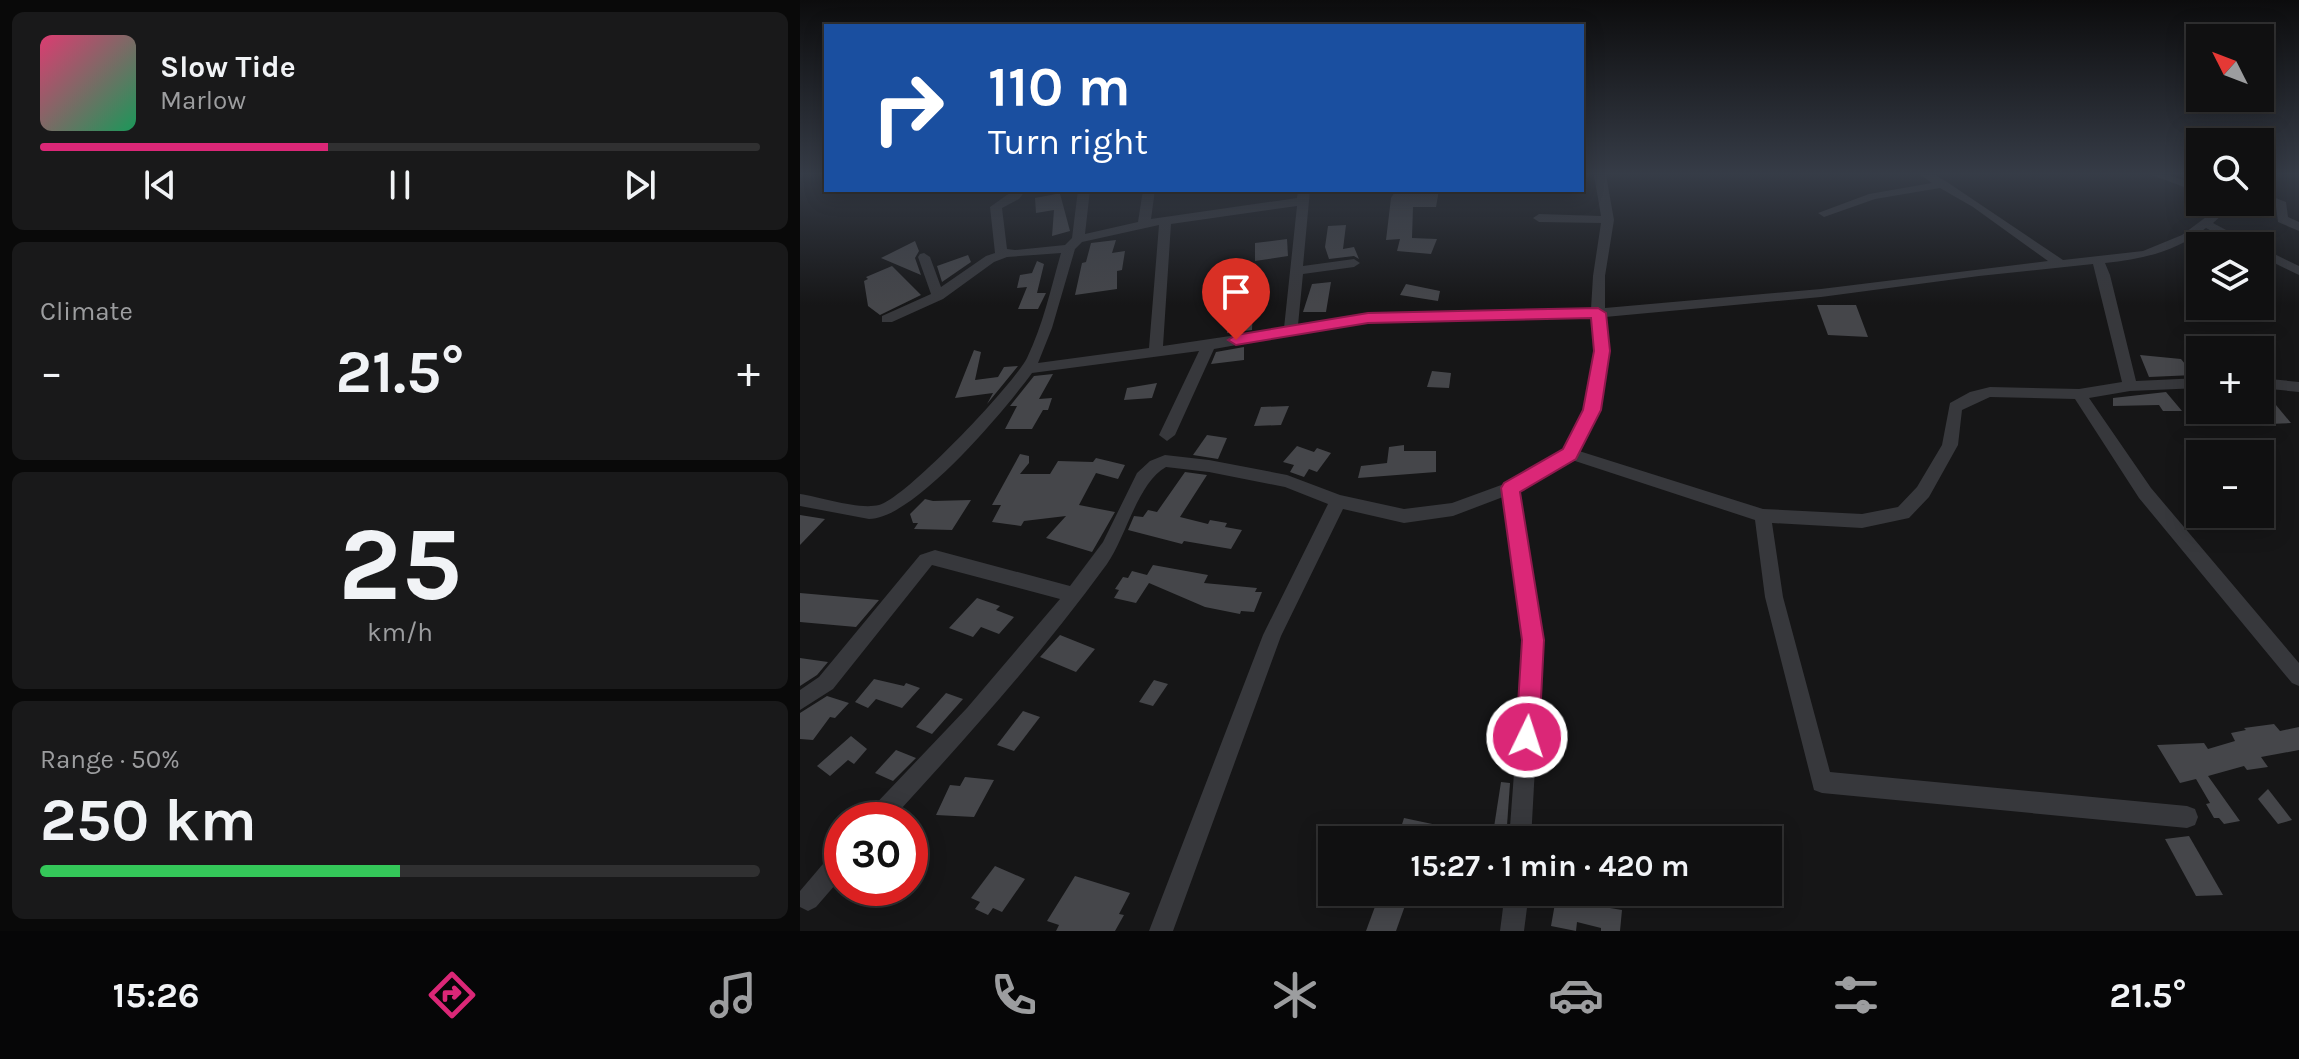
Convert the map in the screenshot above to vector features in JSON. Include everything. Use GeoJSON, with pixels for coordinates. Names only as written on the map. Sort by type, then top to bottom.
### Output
{"type":"FeatureCollection","features":[{"type":"Feature","properties":{"kind":"street"},"geometry":{"type":"LineString","coordinates":[[997,218],[999,249],[1003,254]]}},
{"type":"Feature","properties":{"kind":"street"},"geometry":{"type":"LineString","coordinates":[[800,500],[880,512],[897,504],[991,413],[1028,369],[1074,244],[1079,218]]}},
{"type":"Feature","properties":{"kind":"street"},"geometry":{"type":"LineString","coordinates":[[1144,224],[1145,218]]}},
{"type":"Feature","properties":{"kind":"street"},"geometry":{"type":"LineString","coordinates":[[887,319],[938,296],[990,259],[1003,254],[1074,244],[1144,224],[1184,218]]}},
{"type":"Feature","properties":{"kind":"street"},"geometry":{"type":"LineString","coordinates":[[1291,331],[1302,218]]}},
{"type":"Feature","properties":{"kind":"street"},"geometry":{"type":"LineString","coordinates":[[893,802],[974,715],[1074,595],[1109,547],[1143,477],[1148,470],[1165,461],[1287,481],[1338,501],[1404,516],[1428,515],[1510,488],[1570,454],[1592,410],[1602,351],[1598,313],[1599,276],[1608,220],[1554,218]]}},
{"type":"Feature","properties":{"kind":"street"},"geometry":{"type":"LineString","coordinates":[[1994,218],[2062,265]]}},
{"type":"Feature","properties":{"kind":"street"},"geometry":{"type":"LineString","coordinates":[[1028,369],[1209,345],[1368,318],[1598,313],[1821,293],[1979,272],[2098,261],[2162,249],[2211,218]]}},
{"type":"Feature","properties":{"kind":"street"},"geometry":{"type":"LineString","coordinates":[[1156,352],[1165,222]]}},
{"type":"Feature","properties":{"kind":"street"},"geometry":{"type":"LineString","coordinates":[[2206,224],[2222,232]]}},
{"type":"Feature","properties":{"kind":"street"},"geometry":{"type":"LineString","coordinates":[[924,257],[938,296]]}},
{"type":"Feature","properties":{"kind":"street"},"geometry":{"type":"LineString","coordinates":[[2274,258],[2299,271]]}},
{"type":"Feature","properties":{"kind":"street"},"geometry":{"type":"LineString","coordinates":[[2098,261],[2130,386]]}},
{"type":"Feature","properties":{"kind":"street"},"geometry":{"type":"LineString","coordinates":[[1297,271],[1354,263]]}},
{"type":"Feature","properties":{"kind":"street"},"geometry":{"type":"LineString","coordinates":[[1167,435],[1209,345]]}},
{"type":"Feature","properties":{"kind":"street"},"geometry":{"type":"LineString","coordinates":[[1570,454],[1763,516],[1862,521],[1903,513],[1923,492],[1950,445],[1955,407],[1975,396],[1990,392],[2079,394],[2130,386],[2186,384]]}},
{"type":"Feature","properties":{"kind":"street"},"geometry":{"type":"LineString","coordinates":[[2274,384],[2299,387]]}},
{"type":"Feature","properties":{"kind":"street"},"geometry":{"type":"LineString","coordinates":[[2079,394],[2145,493],[2299,677]]}},
{"type":"Feature","properties":{"kind":"street"},"geometry":{"type":"LineString","coordinates":[[1510,488],[1533,640],[1521,826]]}},
{"type":"Feature","properties":{"kind":"street"},"geometry":{"type":"LineString","coordinates":[[1161,931],[1272,635],[1338,501]]}},
{"type":"Feature","properties":{"kind":"street"},"geometry":{"type":"LineString","coordinates":[[1763,516],[1774,597],[1822,782],[2187,817]]}},
{"type":"Feature","properties":{"kind":"street"},"geometry":{"type":"LineString","coordinates":[[800,701],[826,683],[926,560],[935,557],[1074,595]]}},
{"type":"Feature","properties":{"kind":"street"},"geometry":{"type":"LineString","coordinates":[[808,899],[824,880]]}},
{"type":"Feature","properties":{"kind":"street"},"geometry":{"type":"LineString","coordinates":[[1512,931],[1515,906]]}},
{"type":"Feature","properties":{"kind":"building"},"geometry":{"type":"Polygon","coordinates":[[[1053,218],[1067,218],[1070,231],[1052,236],[1053,218]]]}},
{"type":"Feature","properties":{"kind":"building"},"geometry":{"type":"Polygon","coordinates":[[[1389,218],[1413,218],[1412,238],[1437,239],[1431,254],[1397,251],[1400,239],[1386,240],[1389,218]]]}},
{"type":"Feature","properties":{"kind":"building"},"geometry":{"type":"Polygon","coordinates":[[[1346,225],[1343,249],[1354,247],[1359,259],[1354,256],[1329,259],[1325,247],[1328,226],[1346,225]]]}},
{"type":"Feature","properties":{"kind":"building"},"geometry":{"type":"Polygon","coordinates":[[[1287,239],[1288,256],[1255,261],[1255,243],[1287,239]]]}},
{"type":"Feature","properties":{"kind":"building"},"geometry":{"type":"Polygon","coordinates":[[[1116,240],[1112,253],[1125,251],[1122,270],[1117,271],[1117,289],[1075,295],[1082,263],[1086,262],[1091,243],[1116,240]]]}},
{"type":"Feature","properties":{"kind":"building"},"geometry":{"type":"Polygon","coordinates":[[[915,241],[919,251],[915,258],[921,275],[881,258],[915,241]]]}},
{"type":"Feature","properties":{"kind":"building"},"geometry":{"type":"Polygon","coordinates":[[[968,255],[971,262],[942,282],[937,266],[968,255]]]}},
{"type":"Feature","properties":{"kind":"building"},"geometry":{"type":"Polygon","coordinates":[[[1037,261],[1044,264],[1037,293],[1046,293],[1038,309],[1018,309],[1027,287],[1017,288],[1020,275],[1032,273],[1037,261]]]}},
{"type":"Feature","properties":{"kind":"building"},"geometry":{"type":"Polygon","coordinates":[[[892,266],[921,295],[880,315],[868,306],[864,281],[868,279],[866,277],[892,266]]]}},
{"type":"Feature","properties":{"kind":"building"},"geometry":{"type":"Polygon","coordinates":[[[1331,282],[1326,312],[1303,312],[1312,284],[1331,282]]]}},
{"type":"Feature","properties":{"kind":"building"},"geometry":{"type":"Polygon","coordinates":[[[1406,284],[1440,291],[1438,301],[1400,295],[1406,284]]]}},
{"type":"Feature","properties":{"kind":"building"},"geometry":{"type":"Polygon","coordinates":[[[1817,305],[1856,305],[1868,337],[1828,335],[1817,305]]]}},
{"type":"Feature","properties":{"kind":"building"},"geometry":{"type":"Polygon","coordinates":[[[1253,308],[1252,330],[1227,333],[1229,311],[1253,308]]]}},
{"type":"Feature","properties":{"kind":"building"},"geometry":{"type":"Polygon","coordinates":[[[1244,347],[1244,360],[1211,364],[1216,352],[1244,347]]]}},
{"type":"Feature","properties":{"kind":"building"},"geometry":{"type":"Polygon","coordinates":[[[974,350],[981,352],[975,380],[998,377],[1004,367],[1018,366],[987,404],[993,393],[955,398],[974,350]]]}},
{"type":"Feature","properties":{"kind":"building"},"geometry":{"type":"Polygon","coordinates":[[[2140,355],[2181,359],[2186,365],[2186,375],[2149,377],[2140,355]]]}},
{"type":"Feature","properties":{"kind":"building"},"geometry":{"type":"Polygon","coordinates":[[[1432,371],[1451,373],[1449,388],[1427,387],[1432,371]]]}},
{"type":"Feature","properties":{"kind":"building"},"geometry":{"type":"Polygon","coordinates":[[[1053,374],[1039,399],[1052,398],[1048,410],[1043,410],[1032,429],[1005,429],[1017,406],[1010,406],[1034,376],[1053,374]]]}},
{"type":"Feature","properties":{"kind":"building"},"geometry":{"type":"Polygon","coordinates":[[[1157,383],[1152,398],[1124,400],[1127,388],[1157,383]]]}},
{"type":"Feature","properties":{"kind":"building"},"geometry":{"type":"Polygon","coordinates":[[[2166,392],[2182,411],[2163,411],[2159,405],[2113,406],[2113,398],[2166,392]]]}},
{"type":"Feature","properties":{"kind":"building"},"geometry":{"type":"Polygon","coordinates":[[[2274,403],[2291,423],[2274,424],[2274,403]]]}},
{"type":"Feature","properties":{"kind":"building"},"geometry":{"type":"Polygon","coordinates":[[[1289,406],[1281,425],[1254,426],[1261,407],[1289,406]]]}},
{"type":"Feature","properties":{"kind":"building"},"geometry":{"type":"Polygon","coordinates":[[[1207,435],[1227,438],[1218,459],[1193,455],[1207,435]]]}},
{"type":"Feature","properties":{"kind":"building"},"geometry":{"type":"Polygon","coordinates":[[[1404,445],[1404,451],[1436,451],[1436,472],[1358,478],[1361,466],[1387,463],[1389,447],[1404,445]]]}},
{"type":"Feature","properties":{"kind":"building"},"geometry":{"type":"Polygon","coordinates":[[[1297,446],[1314,452],[1317,448],[1331,453],[1317,472],[1309,469],[1304,477],[1290,472],[1294,465],[1283,462],[1297,446]]]}},
{"type":"Feature","properties":{"kind":"building"},"geometry":{"type":"Polygon","coordinates":[[[1020,454],[1029,456],[1029,463],[1020,474],[1050,474],[1058,461],[1093,462],[1096,458],[1125,465],[1118,479],[1096,473],[1079,505],[1115,512],[1092,552],[1046,538],[1066,516],[1024,521],[1021,526],[992,522],[1001,505],[992,505],[1020,454]]]}},
{"type":"Feature","properties":{"kind":"building"},"geometry":{"type":"Polygon","coordinates":[[[1185,472],[1207,475],[1180,517],[1208,524],[1210,520],[1227,523],[1225,527],[1242,530],[1231,549],[1184,541],[1182,544],[1128,530],[1134,516],[1143,517],[1148,510],[1157,512],[1185,472]]]}},
{"type":"Feature","properties":{"kind":"building"},"geometry":{"type":"Polygon","coordinates":[[[925,499],[971,500],[952,530],[914,529],[918,523],[913,523],[910,514],[925,499]]]}},
{"type":"Feature","properties":{"kind":"building"},"geometry":{"type":"Polygon","coordinates":[[[800,515],[825,519],[800,545],[800,515]]]}},
{"type":"Feature","properties":{"kind":"building"},"geometry":{"type":"Polygon","coordinates":[[[1153,565],[1208,575],[1204,583],[1257,588],[1255,592],[1262,592],[1254,612],[1241,611],[1240,614],[1205,607],[1149,583],[1136,603],[1114,598],[1119,590],[1115,589],[1123,577],[1128,578],[1132,571],[1147,575],[1153,565]]]}},
{"type":"Feature","properties":{"kind":"building"},"geometry":{"type":"Polygon","coordinates":[[[800,593],[879,600],[856,627],[800,622],[800,593]]]}},
{"type":"Feature","properties":{"kind":"building"},"geometry":{"type":"Polygon","coordinates":[[[977,598],[1000,606],[996,610],[1014,617],[999,634],[981,627],[973,637],[949,628],[977,598]]]}},
{"type":"Feature","properties":{"kind":"building"},"geometry":{"type":"Polygon","coordinates":[[[1060,635],[1095,649],[1076,672],[1040,657],[1060,635]]]}},
{"type":"Feature","properties":{"kind":"building"},"geometry":{"type":"Polygon","coordinates":[[[800,658],[828,662],[817,675],[800,686],[800,658]]]}},
{"type":"Feature","properties":{"kind":"building"},"geometry":{"type":"Polygon","coordinates":[[[874,679],[920,688],[902,708],[876,699],[868,708],[855,702],[874,679]]]}},
{"type":"Feature","properties":{"kind":"building"},"geometry":{"type":"Polygon","coordinates":[[[1154,680],[1168,684],[1153,706],[1139,702],[1154,680]]]}},
{"type":"Feature","properties":{"kind":"building"},"geometry":{"type":"Polygon","coordinates":[[[946,693],[963,699],[932,734],[916,727],[946,693]]]}},
{"type":"Feature","properties":{"kind":"building"},"geometry":{"type":"Polygon","coordinates":[[[827,696],[849,703],[835,718],[830,717],[813,740],[800,739],[800,713],[827,696]]]}},
{"type":"Feature","properties":{"kind":"building"},"geometry":{"type":"Polygon","coordinates":[[[1023,711],[1040,717],[1014,751],[997,745],[1023,711]]]}},
{"type":"Feature","properties":{"kind":"building"},"geometry":{"type":"Polygon","coordinates":[[[2274,724],[2280,731],[2299,727],[2299,750],[2261,757],[2268,767],[2247,770],[2244,766],[2208,776],[2240,821],[2224,824],[2219,818],[2214,818],[2206,804],[2210,803],[2196,779],[2180,783],[2157,745],[2204,743],[2208,749],[2235,741],[2231,733],[2246,730],[2244,728],[2274,724]]]}},
{"type":"Feature","properties":{"kind":"building"},"geometry":{"type":"Polygon","coordinates":[[[851,736],[867,749],[854,764],[848,760],[830,776],[817,766],[851,736]]]}},
{"type":"Feature","properties":{"kind":"building"},"geometry":{"type":"Polygon","coordinates":[[[896,750],[916,758],[893,781],[875,773],[896,750]]]}},
{"type":"Feature","properties":{"kind":"building"},"geometry":{"type":"Polygon","coordinates":[[[965,777],[994,780],[974,817],[936,815],[950,785],[960,786],[965,777]]]}},
{"type":"Feature","properties":{"kind":"building"},"geometry":{"type":"Polygon","coordinates":[[[1501,782],[1510,783],[1507,826],[1494,826],[1501,782]]]}},
{"type":"Feature","properties":{"kind":"building"},"geometry":{"type":"Polygon","coordinates":[[[2268,789],[2292,820],[2278,824],[2258,799],[2268,789]]]}},
{"type":"Feature","properties":{"kind":"building"},"geometry":{"type":"Polygon","coordinates":[[[1404,818],[1437,825],[1437,826],[1401,826],[1404,818]]]}},
{"type":"Feature","properties":{"kind":"building"},"geometry":{"type":"Polygon","coordinates":[[[2189,836],[2223,895],[2196,896],[2165,839],[2189,836]]]}},
{"type":"Feature","properties":{"kind":"building"},"geometry":{"type":"Polygon","coordinates":[[[995,866],[1025,879],[1002,912],[993,908],[988,915],[975,909],[980,902],[971,898],[995,866]]]}},
{"type":"Feature","properties":{"kind":"building"},"geometry":{"type":"Polygon","coordinates":[[[1075,876],[1130,893],[1119,914],[1124,915],[1115,931],[1056,931],[1059,925],[1047,921],[1075,876]]]}},
{"type":"Feature","properties":{"kind":"building"},"geometry":{"type":"Polygon","coordinates":[[[1375,906],[1405,906],[1396,931],[1366,931],[1375,906]]]}},
{"type":"Feature","properties":{"kind":"building"},"geometry":{"type":"Polygon","coordinates":[[[1555,906],[1598,906],[1622,910],[1620,931],[1601,931],[1601,928],[1577,922],[1576,931],[1551,926],[1555,906]]]}},
{"type":"Feature","properties":{"kind":"route"},"geometry":{"type":"LineString","coordinates":[[1236,340],[1368,318],[1598,313],[1602,351],[1592,410],[1570,454],[1510,488],[1533,640],[1527,737]]}}]}
